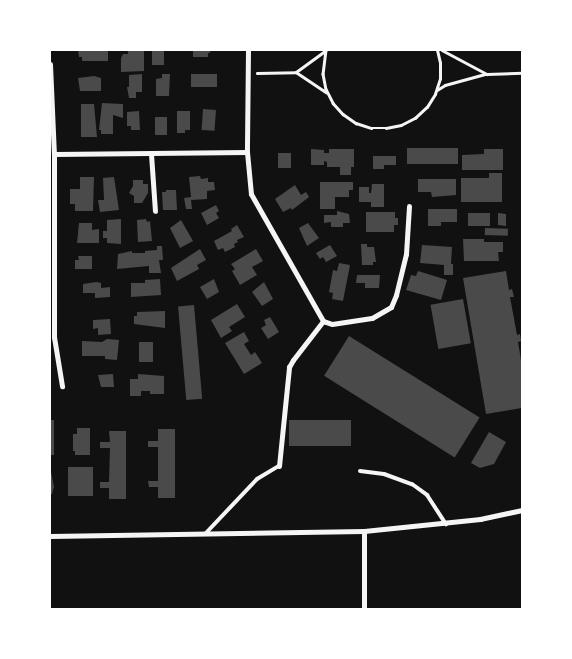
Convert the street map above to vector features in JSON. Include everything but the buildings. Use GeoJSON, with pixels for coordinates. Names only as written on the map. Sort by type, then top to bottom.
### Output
{"type":"FeatureCollection","features":[{"type":"Feature","properties":{"kind":"street"},"geometry":{"type":"LineString","coordinates":[[248,50],[247,152],[251,194],[323,321],[332,324],[372,318],[391,307],[396,295],[406,254],[409,206]]}},
{"type":"Feature","properties":{"kind":"street"},"geometry":{"type":"LineString","coordinates":[[50,64],[54,154],[54,337],[62,386]]}},
{"type":"Feature","properties":{"kind":"street"},"geometry":{"type":"LineString","coordinates":[[54,154],[247,152]]}},
{"type":"Feature","properties":{"kind":"street"},"geometry":{"type":"LineString","coordinates":[[151,154],[155,211]]}},
{"type":"Feature","properties":{"kind":"street"},"geometry":{"type":"LineString","coordinates":[[279,466],[288,373],[293,360],[323,321]]}},
{"type":"Feature","properties":{"kind":"street"},"geometry":{"type":"LineString","coordinates":[[50,536],[364,531],[446,524],[522,510]]}},
{"type":"Feature","properties":{"kind":"street"},"geometry":{"type":"LineString","coordinates":[[364,531],[364,609]]}},
{"type":"Feature","properties":{"kind":"lane"},"geometry":{"type":"LineString","coordinates":[[205,534],[257,479],[279,466]]}},
{"type":"Feature","properties":{"kind":"lane"},"geometry":{"type":"LineString","coordinates":[[360,471],[384,474],[412,484],[427,495],[446,524]]}},
{"type":"Feature","properties":{"kind":"path"},"geometry":{"type":"LineString","coordinates":[[296,72],[326,50]]}},
{"type":"Feature","properties":{"kind":"path"},"geometry":{"type":"LineString","coordinates":[[326,50],[322,74],[328,93],[343,114],[356,123],[371,128],[386,128],[402,125],[416,118],[427,107],[436,91],[440,63],[437,50]]}},
{"type":"Feature","properties":{"kind":"path"},"geometry":{"type":"LineString","coordinates":[[442,50],[487,74]]}},
{"type":"Feature","properties":{"kind":"path"},"geometry":{"type":"LineString","coordinates":[[248,73],[296,72],[328,93]]}},
{"type":"Feature","properties":{"kind":"path"},"geometry":{"type":"LineString","coordinates":[[436,91],[445,85],[487,74],[522,73]]}}]}
